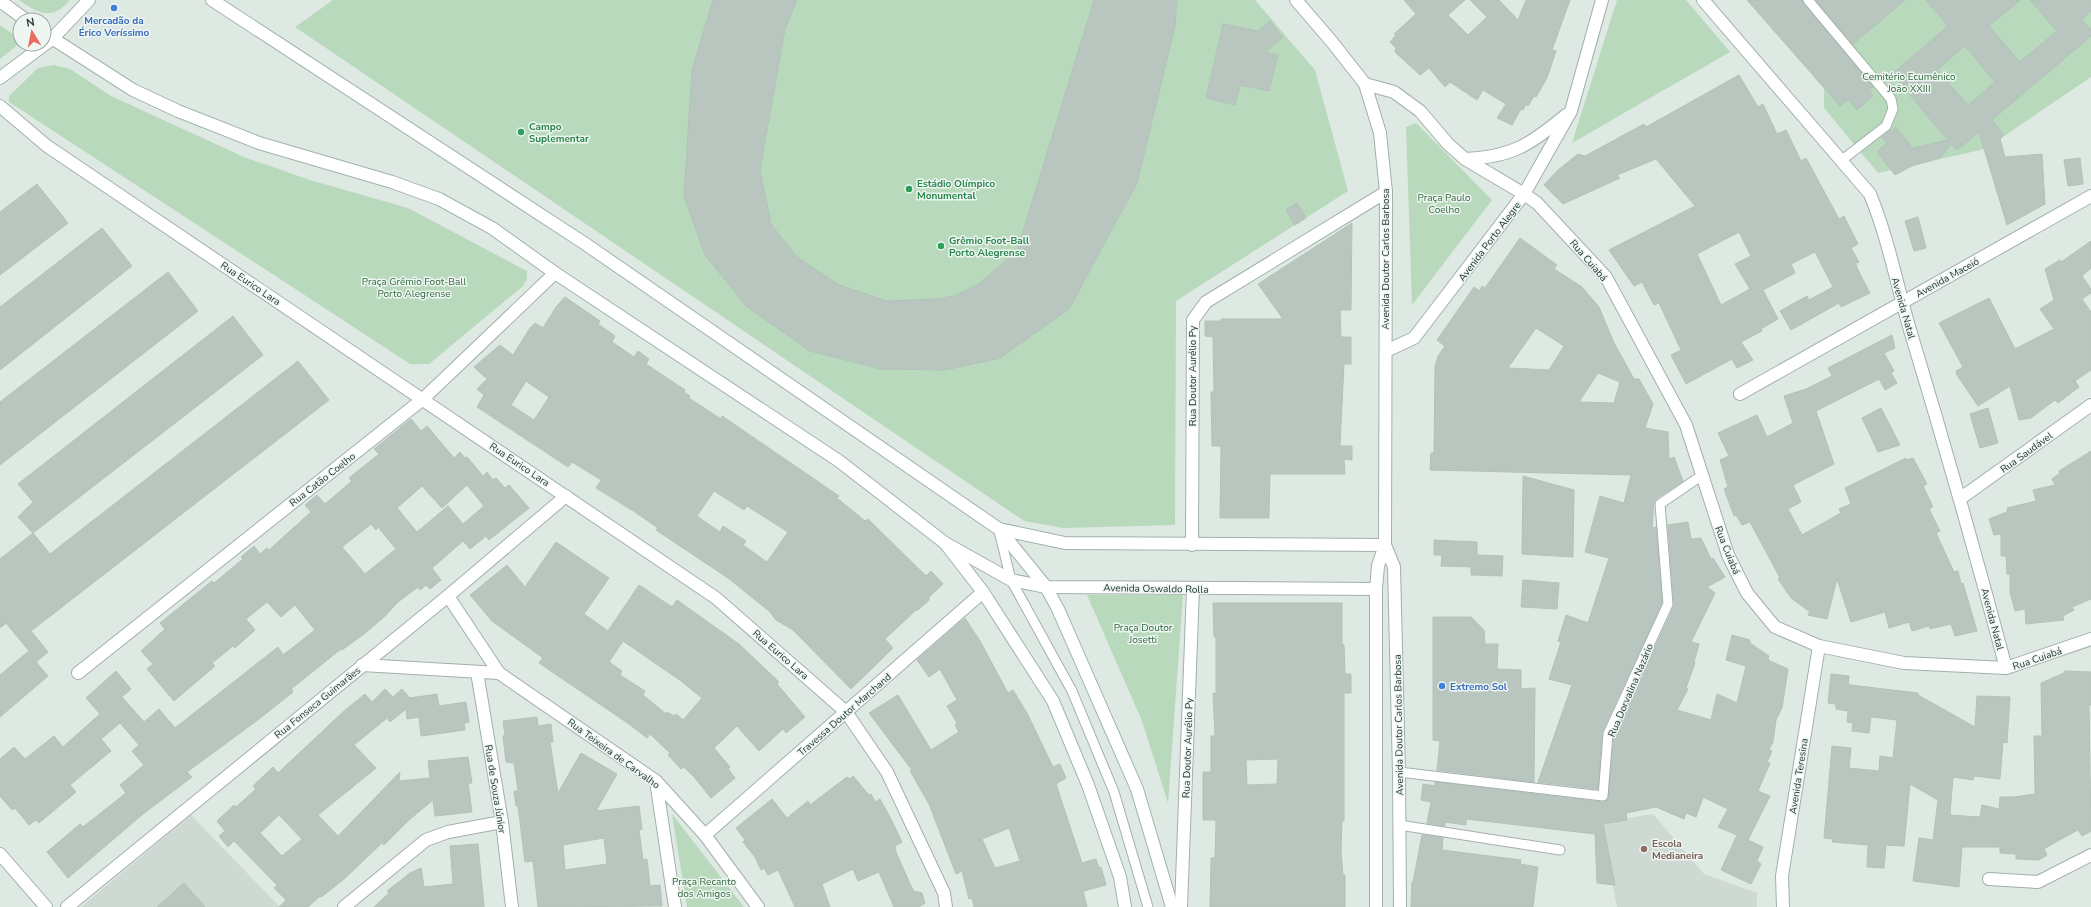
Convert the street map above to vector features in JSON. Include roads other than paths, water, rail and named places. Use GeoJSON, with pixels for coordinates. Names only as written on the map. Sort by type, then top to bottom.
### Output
{"type":"FeatureCollection","features":[{"type":"Feature","properties":{"kind":"street"},"geometry":{"type":"LineString","coordinates":[[52,32],[89,0]]}},
{"type":"Feature","properties":{"kind":"street"},"geometry":{"type":"LineString","coordinates":[[212,0],[584,243],[999,529],[1046,586],[1085,668],[1137,789],[1172,907]]}},
{"type":"Feature","properties":{"kind":"street","name":"Avenida Doutor Carlos Barbosa"},"geometry":{"type":"LineString","coordinates":[[1296,0],[1332,42],[1364,84],[1380,133],[1386,192],[1385,545],[1378,566],[1376,589],[1376,907]]}},
{"type":"Feature","properties":{"kind":"street","name":"Avenida Porto Alegre"},"geometry":{"type":"LineString","coordinates":[[1386,351],[1414,338],[1524,194],[1571,111],[1602,0]]}},
{"type":"Feature","properties":{"kind":"street","name":"Avenida Natal"},"geometry":{"type":"LineString","coordinates":[[1703,0],[1870,194],[1881,220],[1902,302],[1961,498],[2006,668]]}},
{"type":"Feature","properties":{"kind":"street"},"geometry":{"type":"LineString","coordinates":[[0,1],[15,12]]}},
{"type":"Feature","properties":{"kind":"street"},"geometry":{"type":"LineString","coordinates":[[52,39],[133,90],[178,111],[259,143],[392,182],[439,199],[492,228],[555,273],[839,461],[945,543],[983,592],[1053,702],[1095,806],[1120,877],[1125,907]]}},
{"type":"Feature","properties":{"kind":"street"},"geometry":{"type":"LineString","coordinates":[[0,78],[30,52]]}},
{"type":"Feature","properties":{"kind":"street"},"geometry":{"type":"LineString","coordinates":[[1364,84],[1394,92],[1420,111],[1448,144],[1465,159],[1524,194]]}},
{"type":"Feature","properties":{"kind":"street","name":"Rua Eurico Lara"},"geometry":{"type":"LineString","coordinates":[[0,106],[47,146],[716,598],[846,712],[887,772],[944,893],[946,907]]}},
{"type":"Feature","properties":{"kind":"street"},"geometry":{"type":"LineString","coordinates":[[1465,159],[1492,158],[1508,153],[1527,144],[1546,132],[1571,111]]}},
{"type":"Feature","properties":{"kind":"street","name":"Rua Doutor Aurélio Py"},"geometry":{"type":"LineString","coordinates":[[1192,545],[1193,320],[1206,302],[1386,192]]}},
{"type":"Feature","properties":{"kind":"street","name":"Rua Cuiabá"},"geometry":{"type":"LineString","coordinates":[[1524,194],[1537,203],[1606,277],[1686,425],[1701,476],[1728,555],[1747,593],[1775,627],[1819,646],[1904,663],[2006,668],[2091,639]]}},
{"type":"Feature","properties":{"kind":"street","name":"Avenida Maceió"},"geometry":{"type":"LineString","coordinates":[[1740,394],[2091,196]]}},
{"type":"Feature","properties":{"kind":"street","name":"Rua Catão Coelho"},"geometry":{"type":"LineString","coordinates":[[78,673],[423,399],[555,273]]}},
{"type":"Feature","properties":{"kind":"street","name":"Rua Saudável"},"geometry":{"type":"LineString","coordinates":[[1961,498],[2091,406]]}},
{"type":"Feature","properties":{"kind":"street","name":"Rua Fonseca Guimarães"},"geometry":{"type":"LineString","coordinates":[[67,907],[448,596],[566,496]]}},
{"type":"Feature","properties":{"kind":"street"},"geometry":{"type":"LineString","coordinates":[[999,529],[1065,543],[1192,545],[1385,545]]}},
{"type":"Feature","properties":{"kind":"street","name":"Avenida Oswaldo Rolla"},"geometry":{"type":"LineString","coordinates":[[945,543],[1011,580],[1046,586],[1376,589]]}},
{"type":"Feature","properties":{"kind":"street","name":"Avenida Doutor Carlos Barbosa"},"geometry":{"type":"LineString","coordinates":[[1385,545],[1394,567],[1399,772],[1400,907]]}},
{"type":"Feature","properties":{"kind":"street","name":"Rua Doutor Aurélio Py"},"geometry":{"type":"LineString","coordinates":[[1181,907],[1193,588]]}},
{"type":"Feature","properties":{"kind":"street","name":"Travessa Doutor Marchand"},"geometry":{"type":"LineString","coordinates":[[705,835],[983,592]]}},
{"type":"Feature","properties":{"kind":"street","name":"Rua Teixeira de Carvalho"},"geometry":{"type":"LineString","coordinates":[[448,596],[499,673],[656,781],[705,835],[758,907]]}},
{"type":"Feature","properties":{"kind":"street","name":"Avenida Teresina"},"geometry":{"type":"LineString","coordinates":[[1783,907],[1782,876],[1819,646]]}},
{"type":"Feature","properties":{"kind":"street"},"geometry":{"type":"LineString","coordinates":[[362,665],[499,673]]}},
{"type":"Feature","properties":{"kind":"street","name":"Rua de Souza Júnior"},"geometry":{"type":"LineString","coordinates":[[477,672],[502,822],[512,907]]}},
{"type":"Feature","properties":{"kind":"street"},"geometry":{"type":"LineString","coordinates":[[656,781],[675,907]]}},
{"type":"Feature","properties":{"kind":"street"},"geometry":{"type":"LineString","coordinates":[[344,907],[426,840],[448,832],[502,822]]}},
{"type":"Feature","properties":{"kind":"street"},"geometry":{"type":"LineString","coordinates":[[0,854],[46,907]]}},
{"type":"Feature","properties":{"kind":"street"},"geometry":{"type":"LineString","coordinates":[[1989,879],[2038,882],[2091,855]]}},
{"type":"Feature","properties":{"kind":"lane"},"geometry":{"type":"LineString","coordinates":[[1808,0],[1891,99],[1893,109],[1886,126],[1842,160]]}},
{"type":"Feature","properties":{"kind":"lane","name":"Rua Dorvalina Nazário"},"geometry":{"type":"LineString","coordinates":[[1399,772],[1603,796],[1608,734],[1668,604],[1660,504],[1701,476]]}},
{"type":"Feature","properties":{"kind":"lane"},"geometry":{"type":"LineString","coordinates":[[999,529],[1011,580],[1072,691],[1114,792],[1148,907]]}},
{"type":"Feature","properties":{"kind":"lane"},"geometry":{"type":"LineString","coordinates":[[1399,825],[1560,850]]}},
{"type":"Feature","properties":{"kind":"place","name":"Mercadão da Érico Veríssimo"},"geometry":{"type":"Point","coordinates":[114,8]}},
{"type":"Feature","properties":{"kind":"place","name":"Campo Suplementar"},"geometry":{"type":"Point","coordinates":[521,132]}},
{"type":"Feature","properties":{"kind":"place","name":"Estádio Olímpico Monumental"},"geometry":{"type":"Point","coordinates":[909,189]}},
{"type":"Feature","properties":{"kind":"place","name":"Grêmio Foot-Ball Porto Alegrense"},"geometry":{"type":"Point","coordinates":[941,246]}},
{"type":"Feature","properties":{"kind":"place","name":"Extremo Sol"},"geometry":{"type":"Point","coordinates":[1442,686]}},
{"type":"Feature","properties":{"kind":"place","name":"Escola Medianeira"},"geometry":{"type":"Point","coordinates":[1644,849]}},
{"type":"Feature","properties":{"kind":"park label","name":"Cemitério Ecumênico João XXIII"},"geometry":{"type":"Point","coordinates":[1909,82]}},
{"type":"Feature","properties":{"kind":"park label","name":"Praça Paulo Coelho"},"geometry":{"type":"Point","coordinates":[1444,202]}},
{"type":"Feature","properties":{"kind":"park label","name":"Praça Grêmio Foot-Ball Porto Alegrense"},"geometry":{"type":"Point","coordinates":[414,286]}},
{"type":"Feature","properties":{"kind":"park label","name":"Praça Doutor Josetti"},"geometry":{"type":"Point","coordinates":[1143,632]}},
{"type":"Feature","properties":{"kind":"park label","name":"Praça Recanto dos Amigos"},"geometry":{"type":"Point","coordinates":[704,886]}}]}
